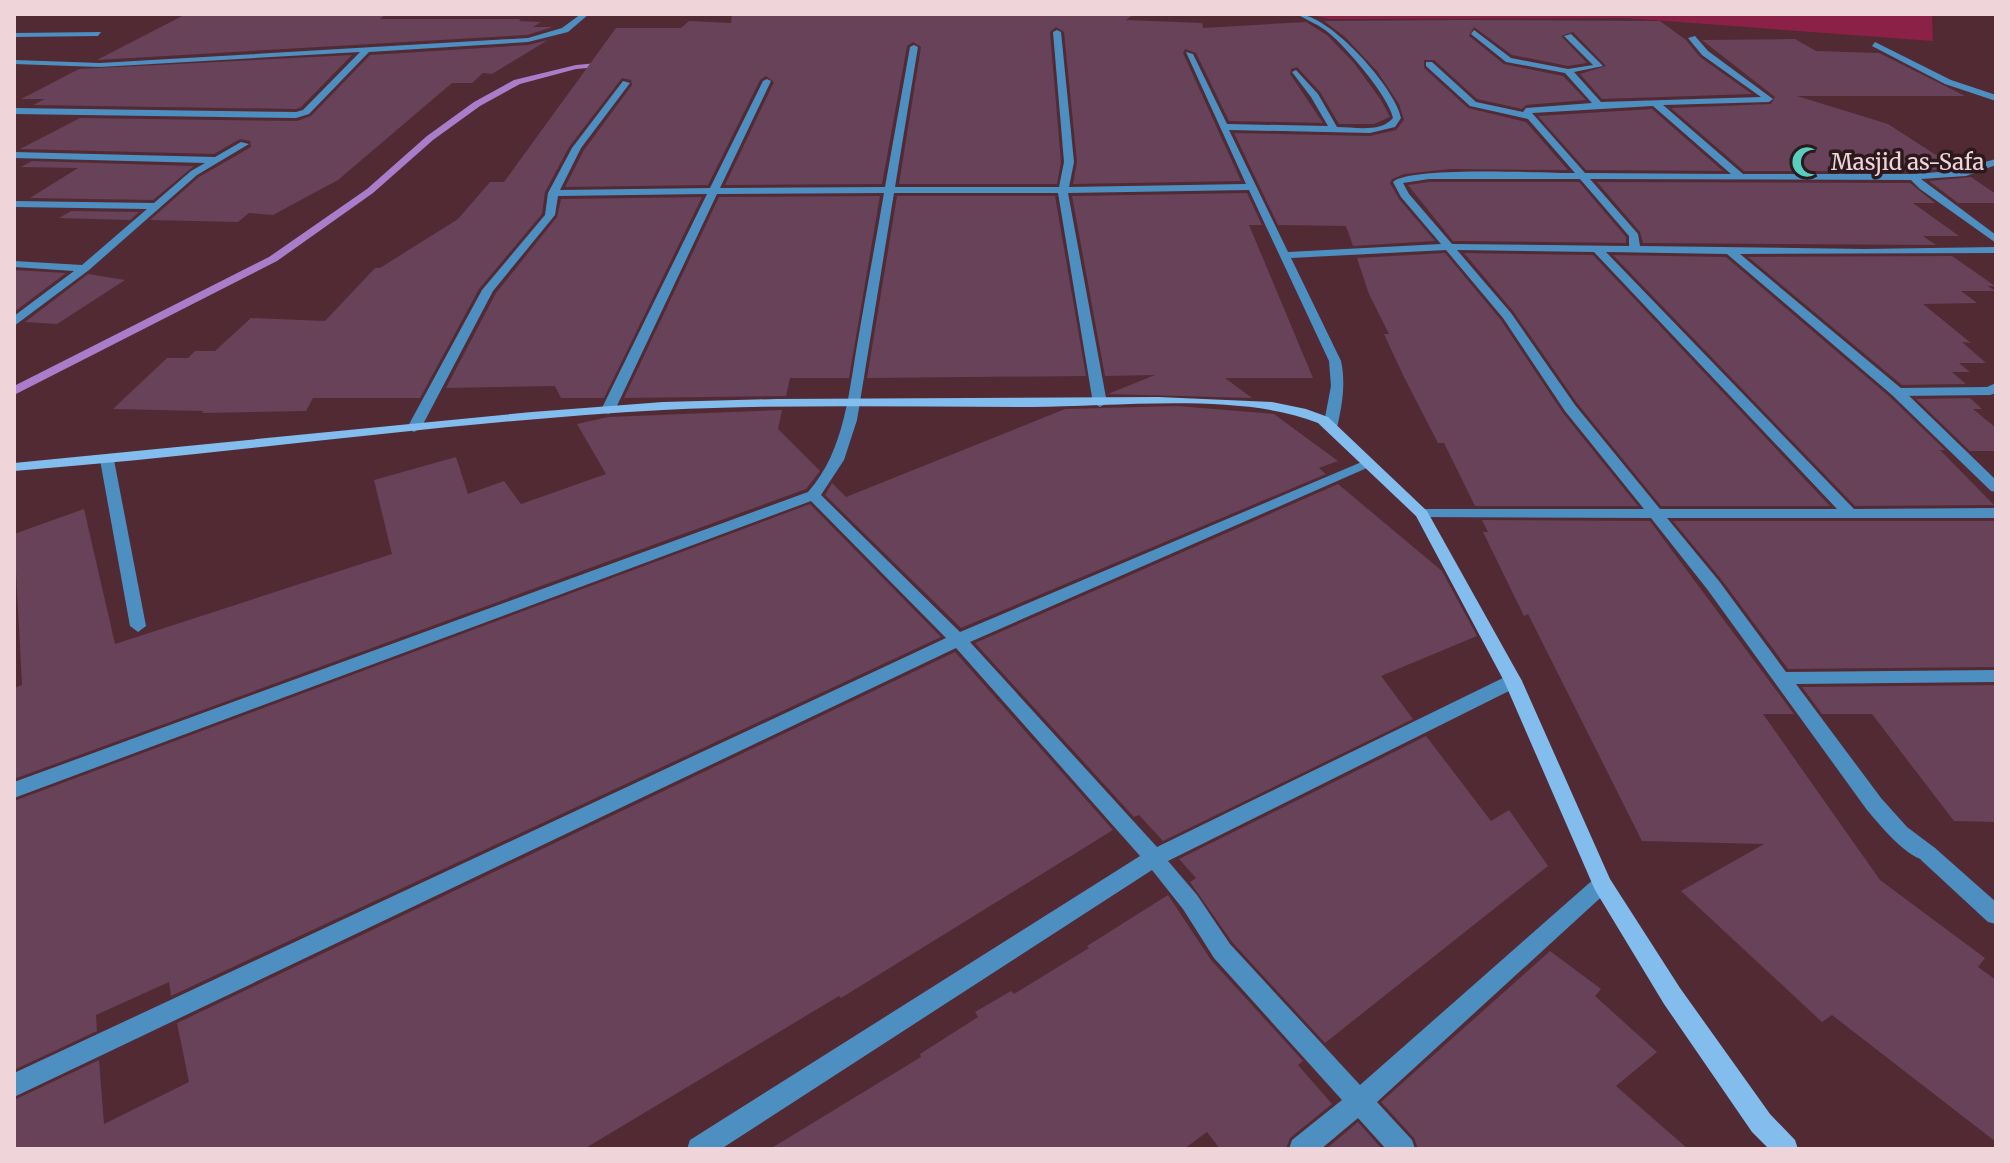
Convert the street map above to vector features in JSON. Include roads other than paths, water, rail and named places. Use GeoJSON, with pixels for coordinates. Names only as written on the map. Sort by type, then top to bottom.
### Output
{"type":"FeatureCollection","features":[{"type":"Feature","properties":{"kind":"street"},"geometry":{"type":"LineString","coordinates":[[14,66],[100,65],[528,40],[565,30],[585,14]]}},
{"type":"Feature","properties":{"kind":"street"},"geometry":{"type":"LineString","coordinates":[[1224,127],[1334,129],[1392,127],[1396,123],[1397,112],[1339,37],[1318,20],[1301,14]]}},
{"type":"Feature","properties":{"kind":"street"},"geometry":{"type":"LineString","coordinates":[[1057,32],[1069,162],[1063,192],[1100,403]]}},
{"type":"Feature","properties":{"kind":"street"},"geometry":{"type":"LineString","coordinates":[[1474,32],[1509,60],[1568,71],[1599,66],[1568,36]]}},
{"type":"Feature","properties":{"kind":"street"},"geometry":{"type":"LineString","coordinates":[[14,35],[98,34]]}},
{"type":"Feature","properties":{"kind":"street"},"geometry":{"type":"LineString","coordinates":[[1635,250],[1634,236],[1526,111],[1598,104],[1769,99],[1761,90],[1705,53],[1692,38]]}},
{"type":"Feature","properties":{"kind":"street"},"geometry":{"type":"LineString","coordinates":[[1875,44],[1948,82],[1996,98]]}},
{"type":"Feature","properties":{"kind":"street"},"geometry":{"type":"LineString","coordinates":[[14,790],[813,495],[827,480],[846,436],[914,47]]}},
{"type":"Feature","properties":{"kind":"street"},"geometry":{"type":"LineString","coordinates":[[14,111],[296,115],[306,112],[366,50]]}},
{"type":"Feature","properties":{"kind":"street"},"geometry":{"type":"LineString","coordinates":[[1189,54],[1335,361],[1339,394],[1330,428]]}},
{"type":"Feature","properties":{"kind":"street"},"geometry":{"type":"LineString","coordinates":[[1429,64],[1473,104],[1532,117]]}},
{"type":"Feature","properties":{"kind":"street"},"geometry":{"type":"LineString","coordinates":[[1568,71],[1598,104]]}},
{"type":"Feature","properties":{"kind":"street"},"geometry":{"type":"LineString","coordinates":[[1296,72],[1315,96],[1334,129]]}},
{"type":"Feature","properties":{"kind":"street"},"geometry":{"type":"LineString","coordinates":[[608,410],[767,81]]}},
{"type":"Feature","properties":{"kind":"street"},"geometry":{"type":"LineString","coordinates":[[414,428],[488,290],[550,215],[553,193],[577,148],[626,83]]}},
{"type":"Feature","properties":{"kind":"street"},"geometry":{"type":"LineString","coordinates":[[1655,103],[1742,178]]}},
{"type":"Feature","properties":{"kind":"street"},"geometry":{"type":"LineString","coordinates":[[14,322],[85,268],[172,190],[244,144]]}},
{"type":"Feature","properties":{"kind":"street"},"geometry":{"type":"LineString","coordinates":[[14,155],[215,160]]}},
{"type":"Feature","properties":{"kind":"street"},"geometry":{"type":"LineString","coordinates":[[1996,162],[1966,173],[1914,177],[1429,176],[1398,182],[1507,316],[1570,408],[1783,678],[1874,804],[1900,833],[1996,915]]}},
{"type":"Feature","properties":{"kind":"street"},"geometry":{"type":"LineString","coordinates":[[1914,177],[1923,187],[1996,240]]}},
{"type":"Feature","properties":{"kind":"street"},"geometry":{"type":"LineString","coordinates":[[553,193],[713,190],[1063,192],[1254,187]]}},
{"type":"Feature","properties":{"kind":"street"},"geometry":{"type":"LineString","coordinates":[[14,204],[157,206]]}},
{"type":"Feature","properties":{"kind":"street"},"geometry":{"type":"LineString","coordinates":[[1284,255],[1449,247],[1730,251],[1996,250]]}},
{"type":"Feature","properties":{"kind":"street"},"geometry":{"type":"LineString","coordinates":[[1598,250],[1849,512]]}},
{"type":"Feature","properties":{"kind":"street"},"geometry":{"type":"LineString","coordinates":[[1730,251],[1897,392],[1996,488]]}},
{"type":"Feature","properties":{"kind":"street"},"geometry":{"type":"LineString","coordinates":[[14,264],[85,268]]}},
{"type":"Feature","properties":{"kind":"street"},"geometry":{"type":"LineString","coordinates":[[1897,392],[1990,391],[1996,387]]}},
{"type":"Feature","properties":{"kind":"street"},"geometry":{"type":"LineString","coordinates":[[14,467],[608,410],[854,400],[1293,408],[1312,413],[1422,514],[1513,681],[1602,884],[1672,996],[1761,1123],[1786,1149]]}},
{"type":"Feature","properties":{"kind":"street"},"geometry":{"type":"LineString","coordinates":[[107,460],[138,626]]}},
{"type":"Feature","properties":{"kind":"street"},"geometry":{"type":"LineString","coordinates":[[14,1085],[958,640],[1369,464]]}},
{"type":"Feature","properties":{"kind":"street"},"geometry":{"type":"LineString","coordinates":[[813,495],[958,640],[1154,858],[1190,902],[1222,951],[1403,1149]]}},
{"type":"Feature","properties":{"kind":"street"},"geometry":{"type":"LineString","coordinates":[[1422,514],[1996,513]]}},
{"type":"Feature","properties":{"kind":"street"},"geometry":{"type":"LineString","coordinates":[[1783,678],[1996,676]]}},
{"type":"Feature","properties":{"kind":"street"},"geometry":{"type":"LineString","coordinates":[[699,1149],[1154,858],[1513,681]]}},
{"type":"Feature","properties":{"kind":"street"},"geometry":{"type":"LineString","coordinates":[[1301,1149],[1360,1101],[1602,884]]}},
{"type":"Feature","properties":{"kind":"waterway"},"geometry":{"type":"LineString","coordinates":[[14,391],[273,259],[370,191],[430,138],[477,104],[517,82],[576,67],[608,64]]}},
{"type":"Feature","properties":{"kind":"place","name":"Masjid as-Safa"},"geometry":{"type":"Point","coordinates":[1807,162]}}]}
